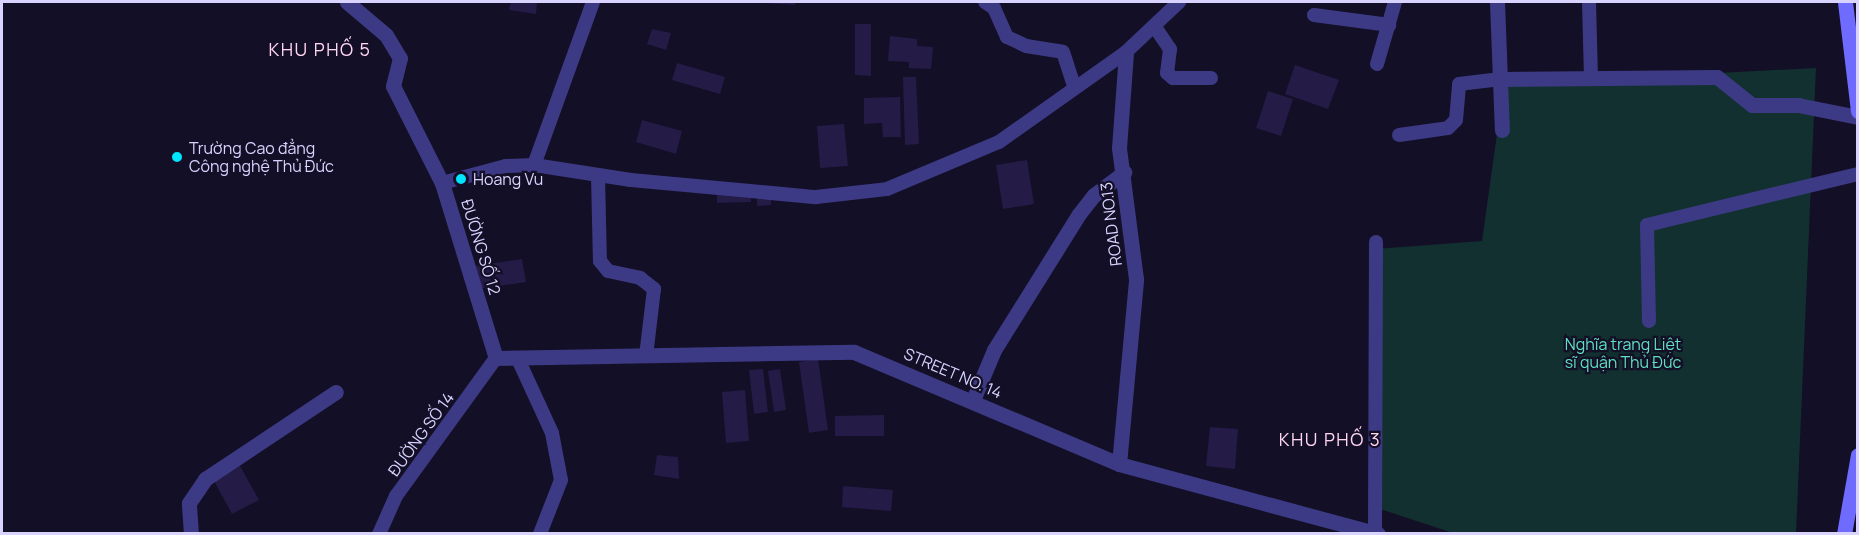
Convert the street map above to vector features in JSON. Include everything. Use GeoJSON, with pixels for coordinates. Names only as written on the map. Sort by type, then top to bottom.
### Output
{"type":"FeatureCollection","features":[{"type":"Feature","properties":{"kind":"main road"},"geometry":{"type":"LineString","coordinates":[[1845,2],[1857,111]]}},
{"type":"Feature","properties":{"kind":"main road"},"geometry":{"type":"LineString","coordinates":[[1844,534],[1855,494],[1857,455]]}},
{"type":"Feature","properties":{"kind":"street","name":"ĐƯỜNG SỐ 12"},"geometry":{"type":"LineString","coordinates":[[347,2],[386,35],[400,58],[393,86],[442,183],[496,358]]}},
{"type":"Feature","properties":{"kind":"street"},"geometry":{"type":"LineString","coordinates":[[1497,2],[1502,130]]}},
{"type":"Feature","properties":{"kind":"street","name":"ROAD NO.13"},"geometry":{"type":"LineString","coordinates":[[1119,464],[1136,279],[1124,172],[1119,148],[1126,52]]}},
{"type":"Feature","properties":{"kind":"street"},"geometry":{"type":"LineString","coordinates":[[1501,79],[1717,77],[1752,105],[1798,105],[1857,117]]}},
{"type":"Feature","properties":{"kind":"street"},"geometry":{"type":"LineString","coordinates":[[973,400],[994,350],[1079,214],[1094,195],[1124,172]]}},
{"type":"Feature","properties":{"kind":"street","name":"STREET NO. 14"},"geometry":{"type":"LineString","coordinates":[[496,358],[854,352],[973,400],[1119,464],[1376,533]]}},
{"type":"Feature","properties":{"kind":"street"},"geometry":{"type":"LineString","coordinates":[[191,534],[189,503],[206,479],[336,392]]}},
{"type":"Feature","properties":{"kind":"lane"},"geometry":{"type":"LineString","coordinates":[[534,165],[593,2]]}},
{"type":"Feature","properties":{"kind":"lane"},"geometry":{"type":"LineString","coordinates":[[984,2],[994,8],[1007,37],[1026,46],[1063,52],[1074,86]]}},
{"type":"Feature","properties":{"kind":"lane"},"geometry":{"type":"LineString","coordinates":[[442,183],[506,166],[534,165],[598,176],[816,196],[887,189],[999,142],[1074,86],[1126,52],[1179,2]]}},
{"type":"Feature","properties":{"kind":"lane"},"geometry":{"type":"LineString","coordinates":[[1377,64],[1395,2]]}},
{"type":"Feature","properties":{"kind":"lane"},"geometry":{"type":"LineString","coordinates":[[1589,2],[1591,78]]}},
{"type":"Feature","properties":{"kind":"lane"},"geometry":{"type":"LineString","coordinates":[[1314,15],[1389,25]]}},
{"type":"Feature","properties":{"kind":"lane"},"geometry":{"type":"LineString","coordinates":[[1155,27],[1170,49],[1167,73],[1173,78],[1211,78]]}},
{"type":"Feature","properties":{"kind":"lane"},"geometry":{"type":"LineString","coordinates":[[1399,135],[1448,128],[1456,120],[1460,84],[1501,79]]}},
{"type":"Feature","properties":{"kind":"lane"},"geometry":{"type":"LineString","coordinates":[[1649,321],[1647,225],[1857,174]]}},
{"type":"Feature","properties":{"kind":"lane"},"geometry":{"type":"LineString","coordinates":[[598,176],[600,261],[608,271],[640,278],[654,289],[646,356]]}},
{"type":"Feature","properties":{"kind":"lane"},"geometry":{"type":"LineString","coordinates":[[1376,242],[1376,533]]}},
{"type":"Feature","properties":{"kind":"lane","name":"ĐƯỜNG SỐ 14"},"geometry":{"type":"LineString","coordinates":[[379,534],[396,496],[496,358]]}},
{"type":"Feature","properties":{"kind":"lane"},"geometry":{"type":"LineString","coordinates":[[519,359],[552,433],[561,480],[540,534]]}},
{"type":"Feature","properties":{"kind":"green space","name":"Nghĩa trang Liệt sĩ quận Thủ Đức"},"geometry":{"type":"Polygon","coordinates":[[[1816,68],[1796,533],[1453,533],[1377,508],[1375,249],[1482,241],[1504,84],[1816,68]]]}},
{"type":"Feature","properties":{"kind":"building"},"geometry":{"type":"Polygon","coordinates":[[[511,2],[537,2],[536,14],[509,10],[511,2]]]}},
{"type":"Feature","properties":{"kind":"building"},"geometry":{"type":"Polygon","coordinates":[[[764,2],[796,2],[795,5],[764,2]]]}},
{"type":"Feature","properties":{"kind":"building"},"geometry":{"type":"Polygon","coordinates":[[[855,24],[871,24],[871,76],[855,75],[855,24]]]}},
{"type":"Feature","properties":{"kind":"building"},"geometry":{"type":"Polygon","coordinates":[[[652,29],[671,33],[666,50],[647,44],[652,29]]]}},
{"type":"Feature","properties":{"kind":"building"},"geometry":{"type":"Polygon","coordinates":[[[890,36],[917,39],[917,46],[933,47],[931,69],[909,68],[909,62],[888,61],[890,36]]]}},
{"type":"Feature","properties":{"kind":"building"},"geometry":{"type":"Polygon","coordinates":[[[677,63],[725,77],[720,94],[672,80],[677,63]]]}},
{"type":"Feature","properties":{"kind":"building"},"geometry":{"type":"Polygon","coordinates":[[[1295,65],[1339,80],[1328,109],[1285,94],[1295,65]]]}},
{"type":"Feature","properties":{"kind":"building"},"geometry":{"type":"Polygon","coordinates":[[[903,77],[916,77],[919,144],[905,145],[903,77]]]}},
{"type":"Feature","properties":{"kind":"building"},"geometry":{"type":"Polygon","coordinates":[[[1268,91],[1293,99],[1281,136],[1256,128],[1268,91]]]}},
{"type":"Feature","properties":{"kind":"building"},"geometry":{"type":"Polygon","coordinates":[[[900,97],[901,137],[883,137],[882,123],[864,124],[864,98],[900,97]]]}},
{"type":"Feature","properties":{"kind":"building"},"geometry":{"type":"Polygon","coordinates":[[[642,120],[682,131],[676,154],[636,142],[642,120]]]}},
{"type":"Feature","properties":{"kind":"building"},"geometry":{"type":"Polygon","coordinates":[[[844,124],[848,166],[820,168],[817,126],[844,124]]]}},
{"type":"Feature","properties":{"kind":"building"},"geometry":{"type":"Polygon","coordinates":[[[1027,160],[1034,204],[1003,209],[996,165],[1027,160]]]}},
{"type":"Feature","properties":{"kind":"building"},"geometry":{"type":"Polygon","coordinates":[[[751,186],[751,202],[717,203],[717,187],[751,186]]]}},
{"type":"Feature","properties":{"kind":"building"},"geometry":{"type":"Polygon","coordinates":[[[771,186],[771,205],[757,206],[757,187],[771,186]]]}},
{"type":"Feature","properties":{"kind":"building"},"geometry":{"type":"Polygon","coordinates":[[[522,259],[526,282],[478,289],[475,266],[522,259]]]}},
{"type":"Feature","properties":{"kind":"building"},"geometry":{"type":"Polygon","coordinates":[[[818,359],[828,430],[809,433],[799,362],[818,359]]]}},
{"type":"Feature","properties":{"kind":"building"},"geometry":{"type":"Polygon","coordinates":[[[763,369],[768,412],[754,414],[749,370],[763,369]]]}},
{"type":"Feature","properties":{"kind":"building"},"geometry":{"type":"Polygon","coordinates":[[[780,369],[786,410],[774,412],[768,371],[780,369]]]}},
{"type":"Feature","properties":{"kind":"building"},"geometry":{"type":"Polygon","coordinates":[[[745,390],[749,441],[726,443],[722,392],[745,390]]]}},
{"type":"Feature","properties":{"kind":"building"},"geometry":{"type":"Polygon","coordinates":[[[884,415],[884,436],[835,436],[835,416],[884,415]]]}},
{"type":"Feature","properties":{"kind":"building"},"geometry":{"type":"Polygon","coordinates":[[[1210,427],[1238,429],[1235,469],[1206,466],[1210,427]]]}},
{"type":"Feature","properties":{"kind":"building"},"geometry":{"type":"Polygon","coordinates":[[[657,455],[678,457],[679,479],[654,475],[657,455]]]}},
{"type":"Feature","properties":{"kind":"building"},"geometry":{"type":"Polygon","coordinates":[[[239,464],[259,500],[232,514],[213,479],[239,464]]]}},
{"type":"Feature","properties":{"kind":"building"},"geometry":{"type":"Polygon","coordinates":[[[843,486],[893,490],[891,511],[842,507],[843,486]]]}},
{"type":"Feature","properties":{"kind":"place","name":"Trường Cao đẳng Công nghệ Thủ Đức"},"geometry":{"type":"Point","coordinates":[177,157]}},
{"type":"Feature","properties":{"kind":"place","name":"Hoang Vu"},"geometry":{"type":"Point","coordinates":[461,179]}},
{"type":"Feature","properties":{"kind":"district","name":"KHU PHỐ 5"},"geometry":{"type":"Point","coordinates":[320,49]}},
{"type":"Feature","properties":{"kind":"district","name":"KHU PHỐ 3"},"geometry":{"type":"Point","coordinates":[1330,439]}}]}
